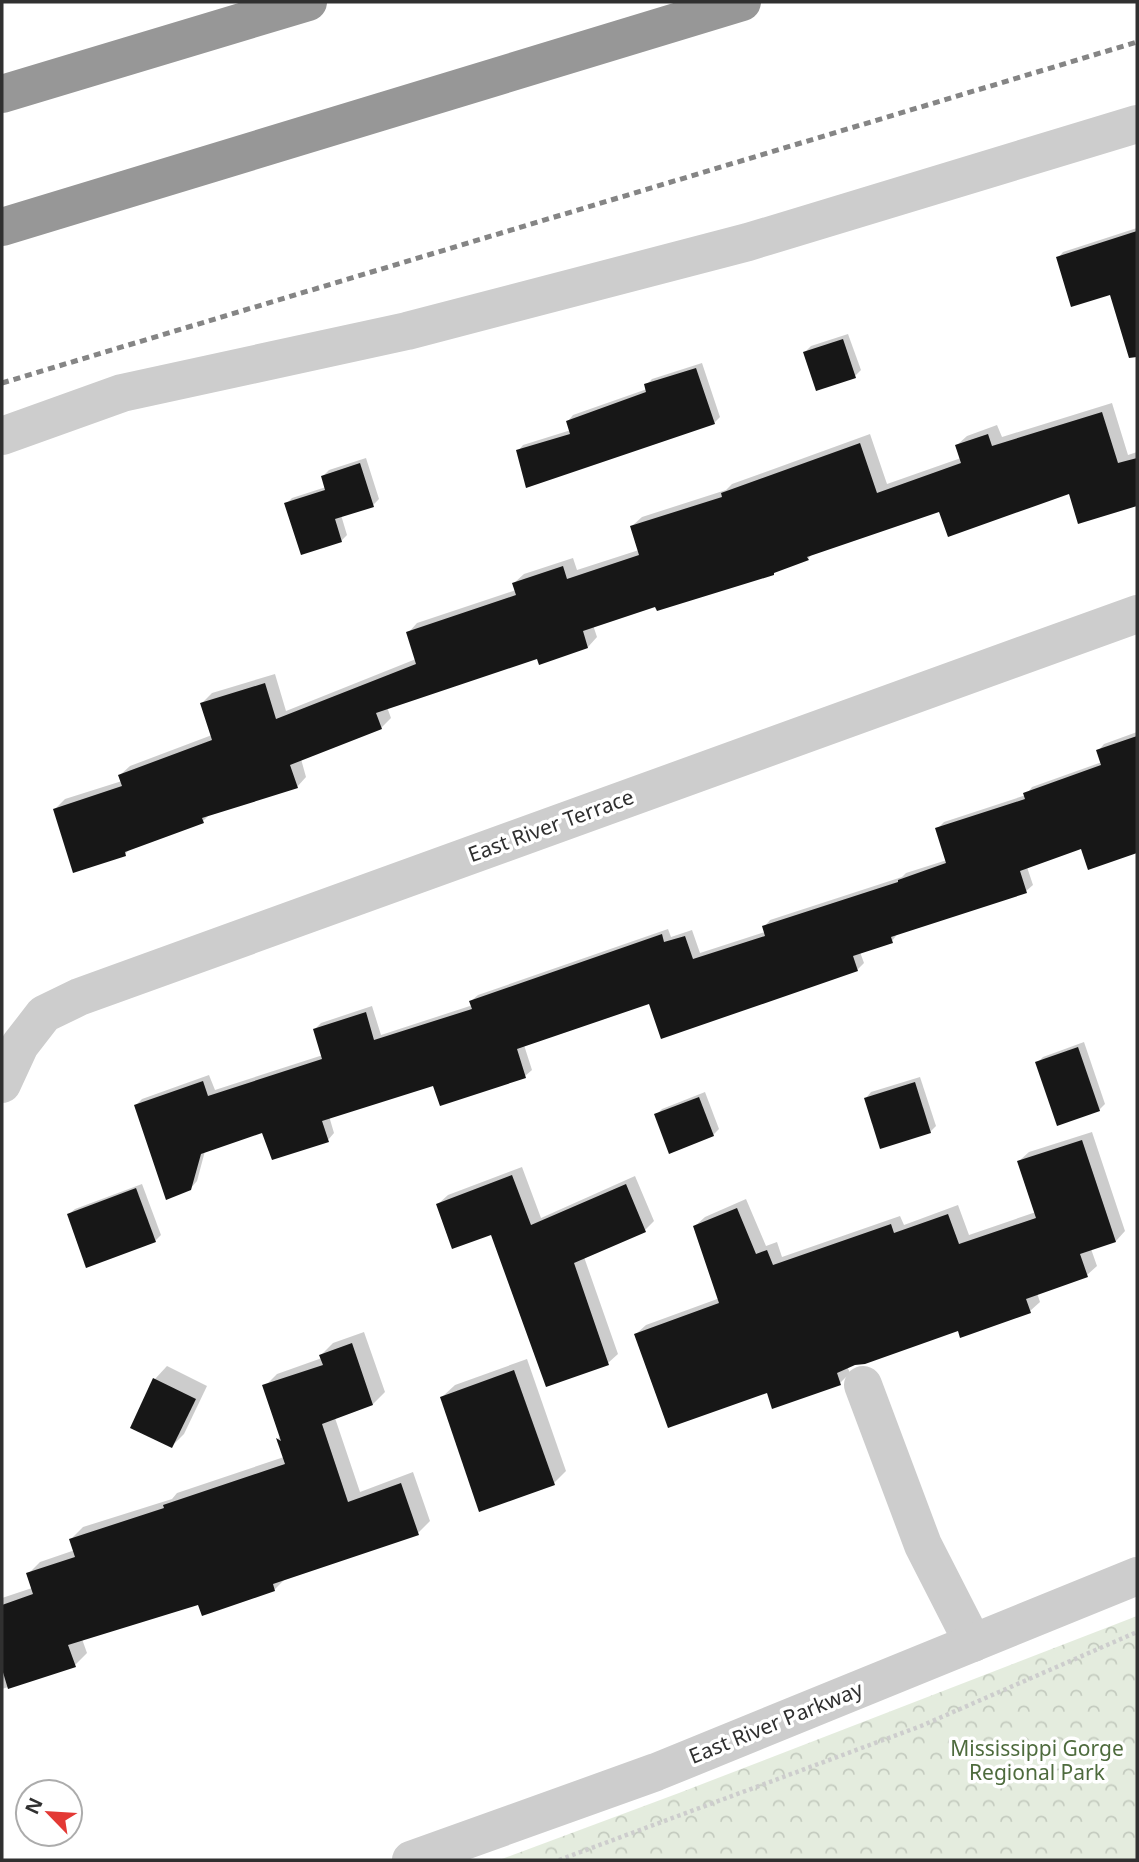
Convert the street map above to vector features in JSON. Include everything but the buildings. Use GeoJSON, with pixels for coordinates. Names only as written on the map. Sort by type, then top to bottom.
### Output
{"type":"FeatureCollection","features":[{"type":"Feature","properties":{"kind":"highway"},"geometry":{"type":"LineString","coordinates":[[2,94],[309,2]]}},
{"type":"Feature","properties":{"kind":"highway"},"geometry":{"type":"LineString","coordinates":[[2,227],[742,2]]}},
{"type":"Feature","properties":{"kind":"street"},"geometry":{"type":"LineString","coordinates":[[2,436],[122,393],[407,331],[748,242],[1137,124]]}},
{"type":"Feature","properties":{"kind":"street","name":"East River Terrace"},"geometry":{"type":"LineString","coordinates":[[2,1084],[20,1045],[44,1014],[79,997],[1137,614]]}},
{"type":"Feature","properties":{"kind":"street"},"geometry":{"type":"LineString","coordinates":[[863,1385],[923,1545],[973,1643]]}},
{"type":"Feature","properties":{"kind":"street","name":"East River Parkway"},"geometry":{"type":"LineString","coordinates":[[411,1860],[656,1772],[1137,1576]]}},
{"type":"Feature","properties":{"kind":"path"},"geometry":{"type":"LineString","coordinates":[[559,1860],[921,1726],[1137,1632]]}},
{"type":"Feature","properties":{"kind":"green space","name":"Mississippi Gorge Regional Park"},"geometry":{"type":"Polygon","coordinates":[[[1137,1616],[1137,1860],[499,1860],[679,1793],[1137,1616]]]}},
{"type":"Feature","properties":{"kind":"railway"},"geometry":{"type":"LineString","coordinates":[[2,383],[1137,42]]}}]}
